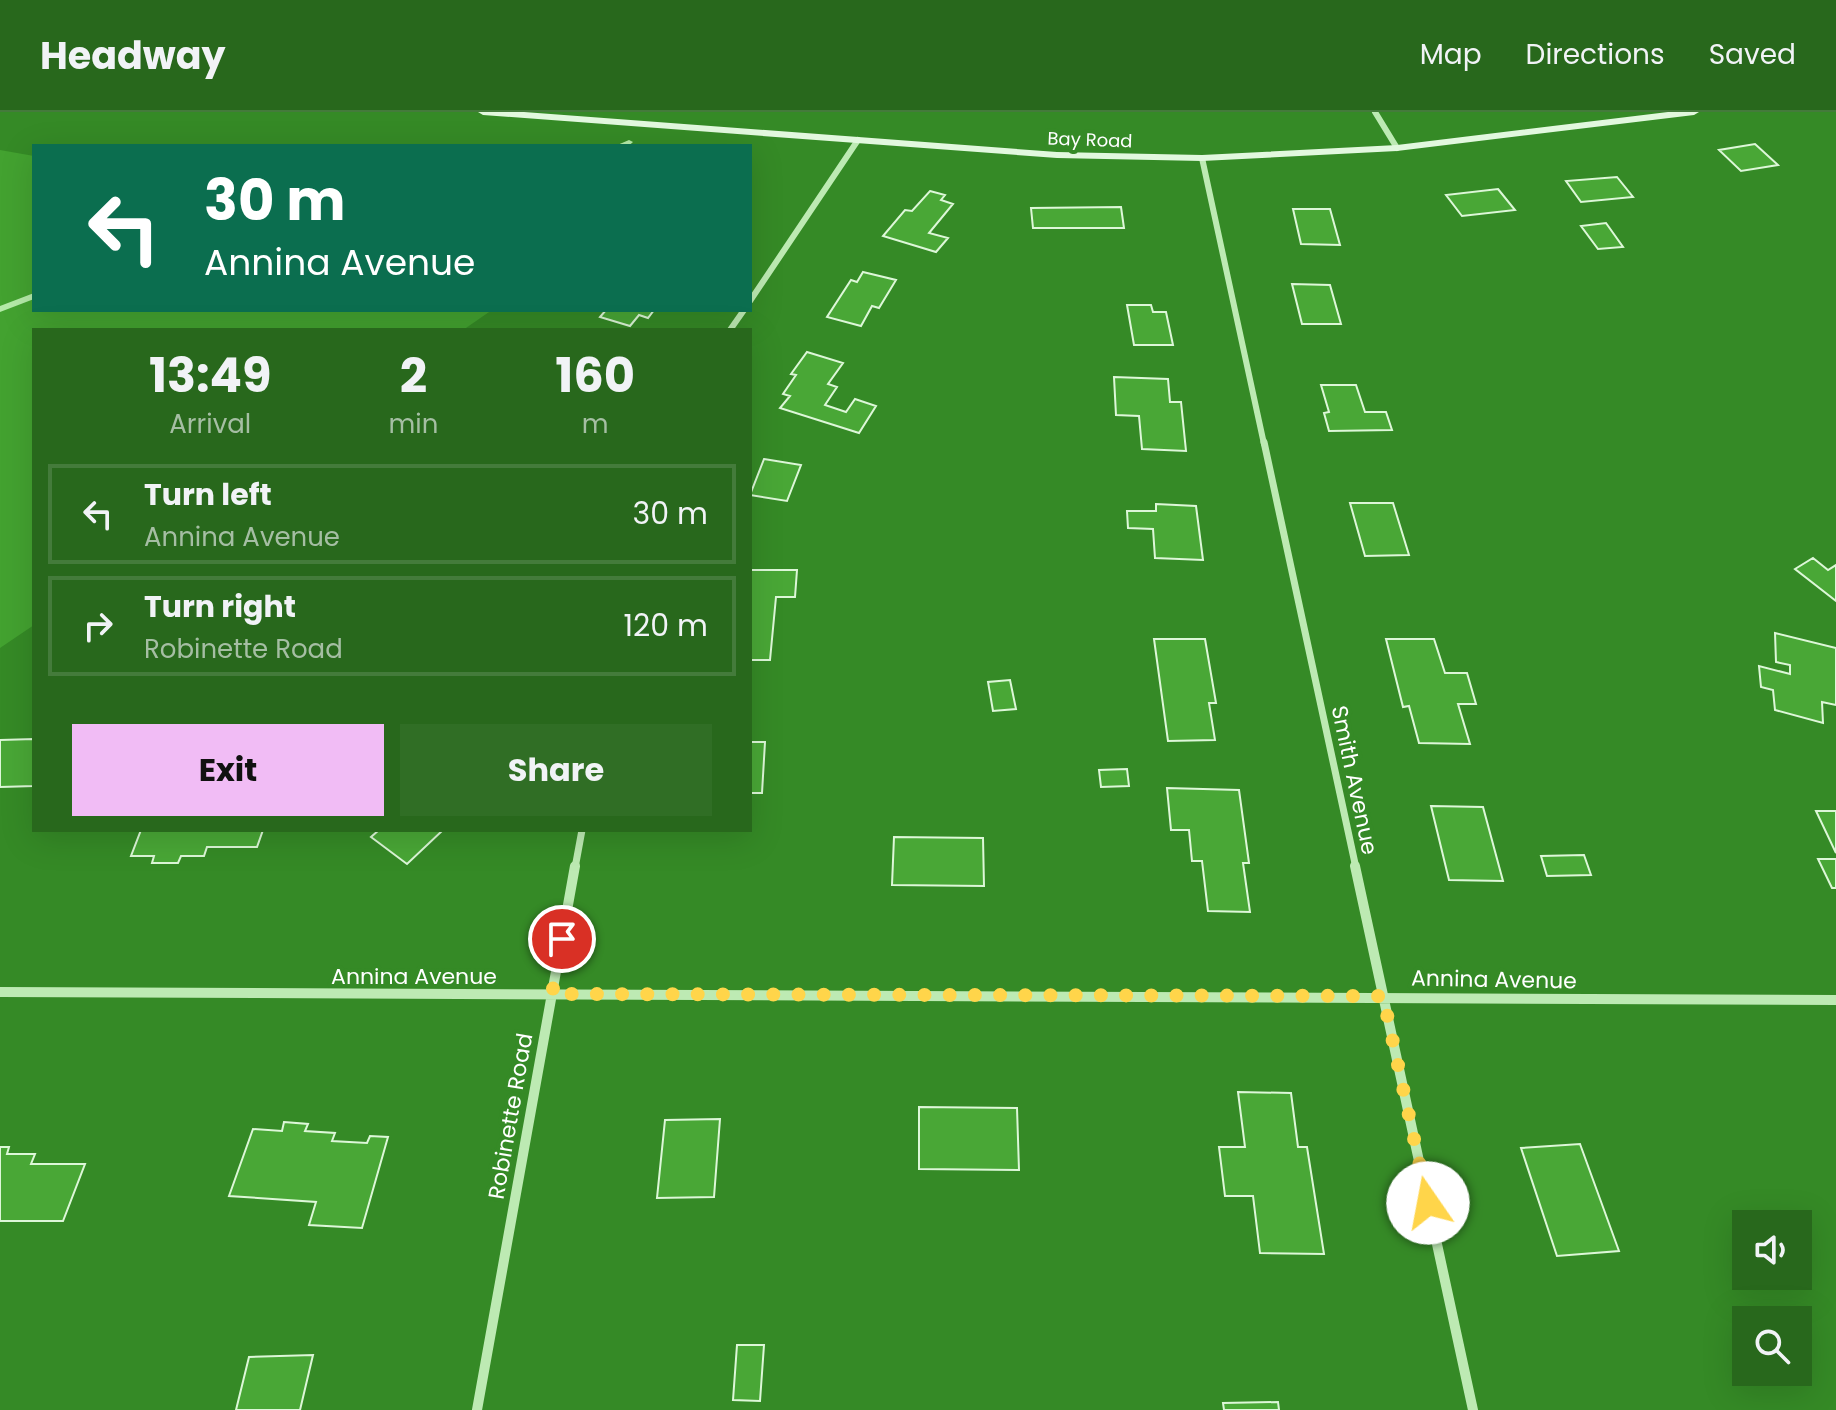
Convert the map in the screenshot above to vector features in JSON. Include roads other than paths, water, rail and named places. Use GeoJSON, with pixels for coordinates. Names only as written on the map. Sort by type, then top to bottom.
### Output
{"type":"FeatureCollection","features":[{"type":"Feature","properties":{"kind":"main road","name":"Bay Road"},"geometry":{"type":"LineString","coordinates":[[483,112],[1057,155],[1202,158],[1397,148],[1694,112]]}},
{"type":"Feature","properties":{"kind":"street"},"geometry":{"type":"LineString","coordinates":[[1375,112],[1397,148]]}},
{"type":"Feature","properties":{"kind":"street"},"geometry":{"type":"LineString","coordinates":[[752,298],[858,140]]}},
{"type":"Feature","properties":{"kind":"street","name":"Smith Avenue"},"geometry":{"type":"LineString","coordinates":[[1202,158],[1473,1410]]}},
{"type":"Feature","properties":{"kind":"street","name":"Robinette Road"},"geometry":{"type":"LineString","coordinates":[[477,1410],[582,832]]}},
{"type":"Feature","properties":{"kind":"street","name":"Annina Avenue"},"geometry":{"type":"LineString","coordinates":[[0,992],[1836,1000]]}},
{"type":"Feature","properties":{"kind":"waterway"},"geometry":{"type":"LineString","coordinates":[[624,144],[629,142]]}},
{"type":"Feature","properties":{"kind":"waterway"},"geometry":{"type":"LineString","coordinates":[[0,309],[32,297]]}}]}
